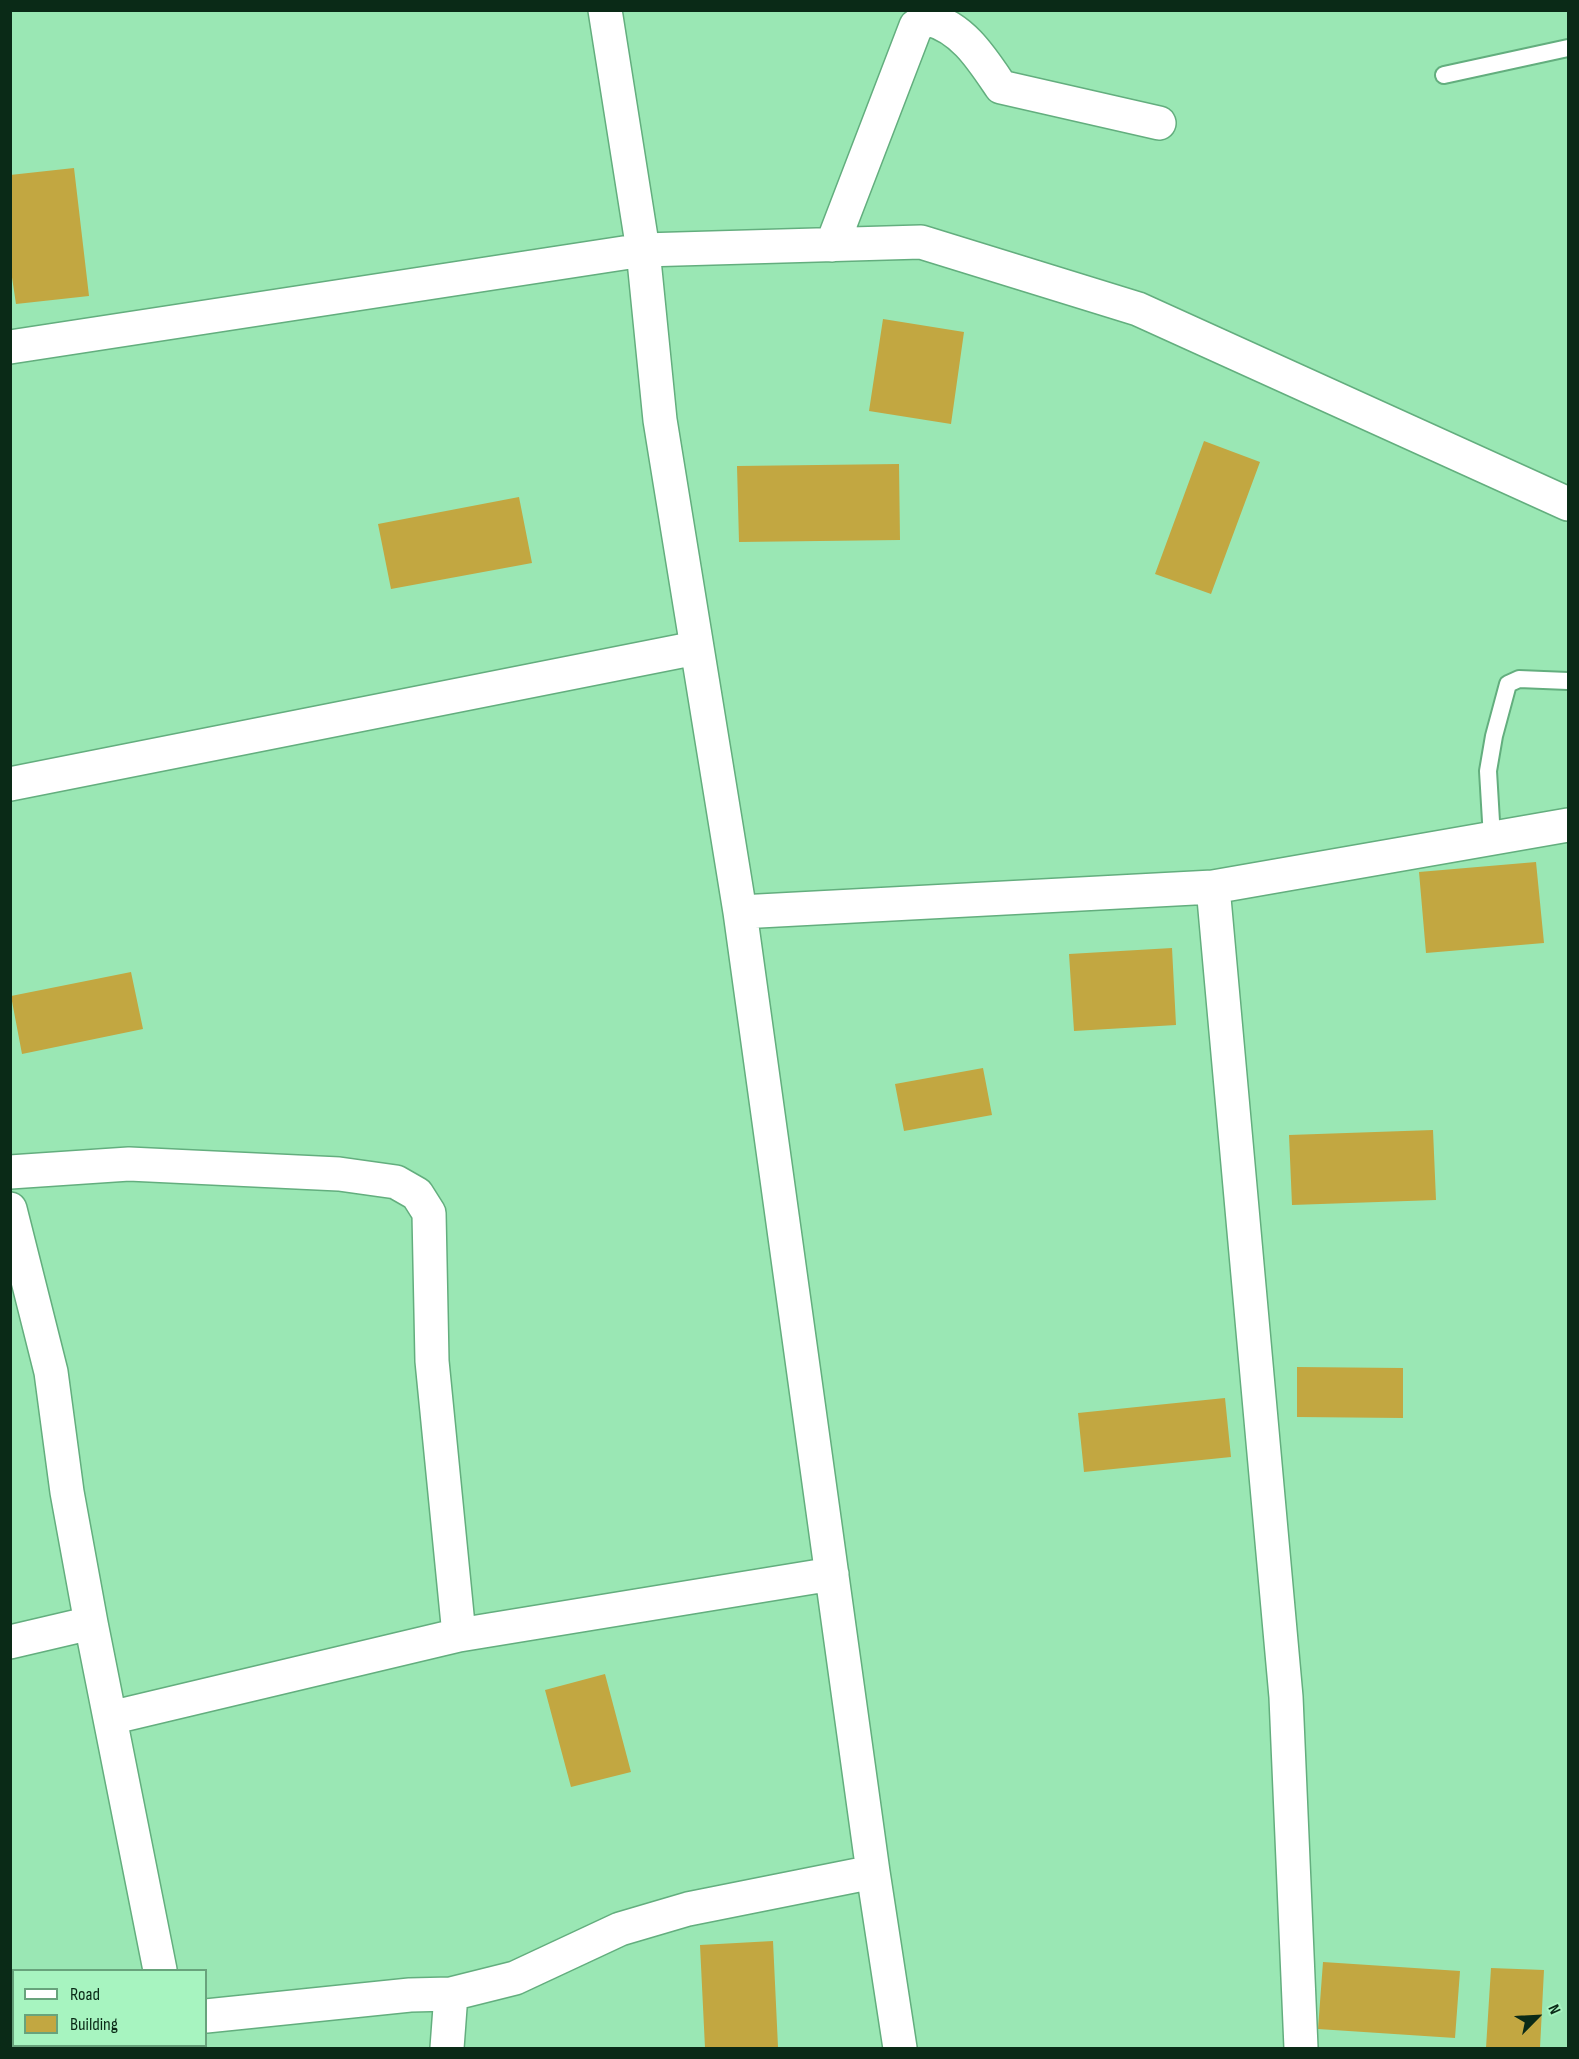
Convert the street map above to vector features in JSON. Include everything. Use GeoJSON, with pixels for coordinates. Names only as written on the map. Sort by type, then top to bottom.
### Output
{"type":"FeatureCollection","features":[{"type":"Feature","properties":{"kind":"street"},"geometry":{"type":"LineString","coordinates":[[605,10],[643,250],[660,420],[740,912],[873,1872],[900,2049]]}},
{"type":"Feature","properties":{"kind":"street"},"geometry":{"type":"LineString","coordinates":[[832,245],[916,26],[929,19],[943,23],[965,39],[1001,87],[1159,123]]}},
{"type":"Feature","properties":{"kind":"street"},"geometry":{"type":"LineString","coordinates":[[10,347],[643,250],[921,242],[1138,309],[1569,504]]}},
{"type":"Feature","properties":{"kind":"street"},"geometry":{"type":"LineString","coordinates":[[10,784],[696,648]]}},
{"type":"Feature","properties":{"kind":"street"},"geometry":{"type":"LineString","coordinates":[[740,912],[1213,887],[1569,825]]}},
{"type":"Feature","properties":{"kind":"street"},"geometry":{"type":"LineString","coordinates":[[1213,887],[1286,1697],[1301,2049]]}},
{"type":"Feature","properties":{"kind":"street"},"geometry":{"type":"LineString","coordinates":[[10,1172],[129,1164],[339,1174],[396,1182],[417,1194],[429,1213],[432,1360],[459,1635]]}},
{"type":"Feature","properties":{"kind":"street"},"geometry":{"type":"LineString","coordinates":[[10,1209],[51,1372],[67,1492],[160,1969]]}},
{"type":"Feature","properties":{"kind":"street"},"geometry":{"type":"LineString","coordinates":[[110,1718],[459,1635],[832,1574]]}},
{"type":"Feature","properties":{"kind":"street"},"geometry":{"type":"LineString","coordinates":[[10,1642],[91,1623]]}},
{"type":"Feature","properties":{"kind":"street"},"geometry":{"type":"LineString","coordinates":[[207,2016],[410,1995],[451,1994],[514,1978],[620,1929],[688,1909],[873,1872]]}},
{"type":"Feature","properties":{"kind":"street"},"geometry":{"type":"LineString","coordinates":[[447,2049],[451,1994]]}},
{"type":"Feature","properties":{"kind":"lane"},"geometry":{"type":"LineString","coordinates":[[1444,75],[1569,48]]}},
{"type":"Feature","properties":{"kind":"lane"},"geometry":{"type":"LineString","coordinates":[[1492,838],[1488,771],[1494,736],[1508,684],[1519,679],[1569,681]]}},
{"type":"Feature","properties":{"kind":"building"},"geometry":{"type":"Polygon","coordinates":[[[74,168],[89,296],[16,304],[10,264],[10,175],[74,168]]]}},
{"type":"Feature","properties":{"kind":"building"},"geometry":{"type":"Polygon","coordinates":[[[883,319],[964,332],[951,424],[869,411],[883,319]]]}},
{"type":"Feature","properties":{"kind":"building"},"geometry":{"type":"Polygon","coordinates":[[[1204,441],[1260,462],[1211,594],[1155,574],[1204,441]]]}},
{"type":"Feature","properties":{"kind":"building"},"geometry":{"type":"Polygon","coordinates":[[[899,464],[900,540],[739,542],[737,466],[899,464]]]}},
{"type":"Feature","properties":{"kind":"building"},"geometry":{"type":"Polygon","coordinates":[[[519,497],[532,563],[391,589],[378,524],[519,497]]]}},
{"type":"Feature","properties":{"kind":"building"},"geometry":{"type":"Polygon","coordinates":[[[1536,862],[1544,943],[1426,953],[1419,872],[1536,862]]]}},
{"type":"Feature","properties":{"kind":"building"},"geometry":{"type":"Polygon","coordinates":[[[1172,948],[1176,1025],[1074,1031],[1069,954],[1172,948]]]}},
{"type":"Feature","properties":{"kind":"building"},"geometry":{"type":"Polygon","coordinates":[[[131,972],[143,1029],[22,1054],[11,996],[131,972]]]}},
{"type":"Feature","properties":{"kind":"building"},"geometry":{"type":"Polygon","coordinates":[[[983,1068],[992,1115],[904,1131],[895,1084],[983,1068]]]}},
{"type":"Feature","properties":{"kind":"building"},"geometry":{"type":"Polygon","coordinates":[[[1433,1130],[1436,1200],[1292,1205],[1289,1135],[1433,1130]]]}},
{"type":"Feature","properties":{"kind":"building"},"geometry":{"type":"Polygon","coordinates":[[[1297,1367],[1403,1368],[1403,1418],[1297,1417],[1297,1367]]]}},
{"type":"Feature","properties":{"kind":"building"},"geometry":{"type":"Polygon","coordinates":[[[1225,1398],[1231,1457],[1084,1472],[1078,1413],[1225,1398]]]}},
{"type":"Feature","properties":{"kind":"building"},"geometry":{"type":"Polygon","coordinates":[[[605,1674],[631,1772],[571,1787],[545,1690],[605,1674]]]}},
{"type":"Feature","properties":{"kind":"building"},"geometry":{"type":"Polygon","coordinates":[[[773,1941],[778,2047],[705,2048],[700,1945],[773,1941]]]}},
{"type":"Feature","properties":{"kind":"building"},"geometry":{"type":"Polygon","coordinates":[[[1323,1962],[1460,1971],[1455,2038],[1318,2029],[1323,1962]]]}},
{"type":"Feature","properties":{"kind":"building"},"geometry":{"type":"Polygon","coordinates":[[[1491,1968],[1544,1970],[1540,2048],[1486,2048],[1491,1968]]]}}]}
